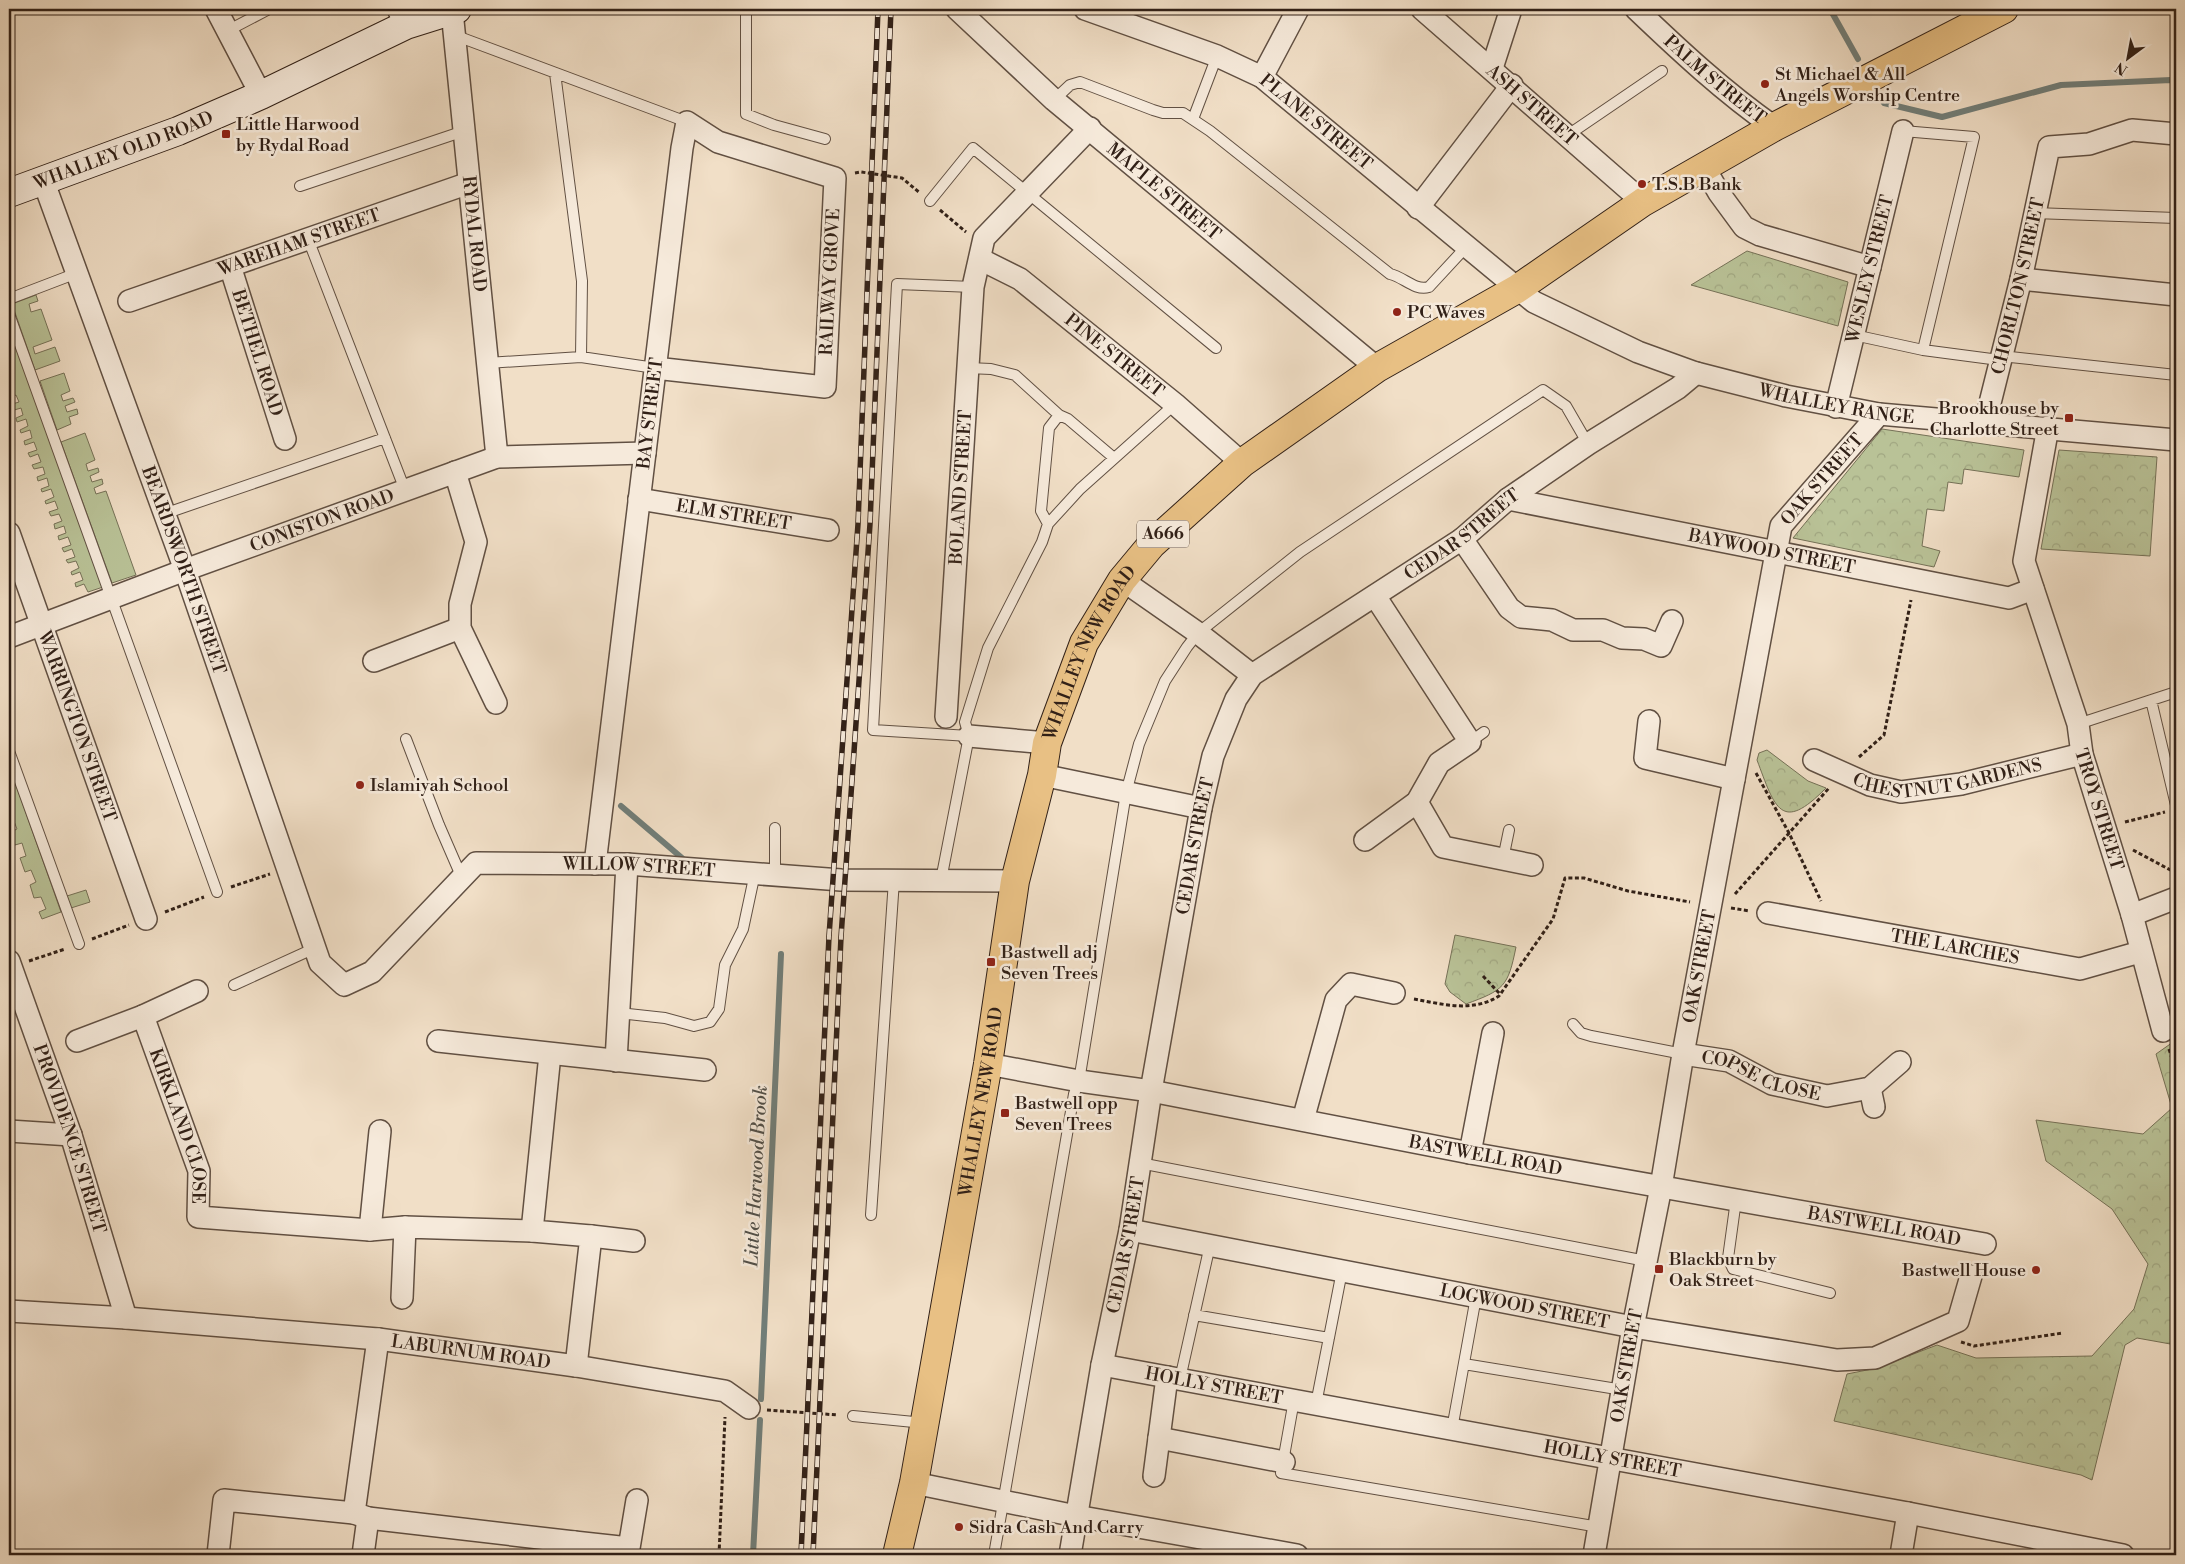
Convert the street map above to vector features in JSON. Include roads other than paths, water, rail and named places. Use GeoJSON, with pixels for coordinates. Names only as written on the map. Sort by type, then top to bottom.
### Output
{"type":"FeatureCollection","features":[{"type":"Feature","properties":{"kind":"highway","name":"WHALLEY NEW ROAD"},"geometry":{"type":"LineString","coordinates":[[898,1555],[925,1423],[988,1064],[1015,881],[1042,775],[1047,743],[1084,643],[1122,580],[1152,544],[1242,463],[1377,368],[1517,289],[1644,202],[1704,167],[1774,127],[2004,9]]}},
{"type":"Feature","properties":{"kind":"street"},"geometry":{"type":"LineString","coordinates":[[216,9],[261,95]]}},
{"type":"Feature","properties":{"kind":"street","name":"MAPLE STREET"},"geometry":{"type":"LineString","coordinates":[[956,9],[1054,100],[1377,368]]}},
{"type":"Feature","properties":{"kind":"street","name":"PLANE STREET"},"geometry":{"type":"LineString","coordinates":[[1085,9],[1217,56],[1262,77],[1517,289]]}},
{"type":"Feature","properties":{"kind":"street"},"geometry":{"type":"LineString","coordinates":[[1262,77],[1298,9]]}},
{"type":"Feature","properties":{"kind":"street","name":"ASH STREET"},"geometry":{"type":"LineString","coordinates":[[1422,9],[1512,85],[1644,202]]}},
{"type":"Feature","properties":{"kind":"street"},"geometry":{"type":"LineString","coordinates":[[1492,68],[1511,9]]}},
{"type":"Feature","properties":{"kind":"street","name":"PALM STREET"},"geometry":{"type":"LineString","coordinates":[[1636,9],[1679,51],[1746,107],[1774,127]]}},
{"type":"Feature","properties":{"kind":"street","name":"WHALLEY OLD ROAD"},"geometry":{"type":"LineString","coordinates":[[9,193],[178,131],[261,95],[402,17],[454,18]]}},
{"type":"Feature","properties":{"kind":"street","name":"RYDAL ROAD"},"geometry":{"type":"LineString","coordinates":[[454,18],[497,457]]}},
{"type":"Feature","properties":{"kind":"street"},"geometry":{"type":"LineString","coordinates":[[1418,208],[1512,85]]}},
{"type":"Feature","properties":{"kind":"street","name":"RAILWAY GROVE"},"geometry":{"type":"LineString","coordinates":[[655,368],[825,387],[835,178],[718,142],[687,122]]}},
{"type":"Feature","properties":{"kind":"street","name":"BAY STREET"},"geometry":{"type":"LineString","coordinates":[[595,864],[687,122]]}},
{"type":"Feature","properties":{"kind":"street","name":"BOLAND STREET"},"geometry":{"type":"LineString","coordinates":[[946,717],[973,288],[984,238],[1090,128]]}},
{"type":"Feature","properties":{"kind":"street","name":"CHORLTON STREET"},"geometry":{"type":"LineString","coordinates":[[1985,424],[2020,280],[2048,147],[2089,144],[2132,130],[2176,134]]}},
{"type":"Feature","properties":{"kind":"street","name":"WESLEY STREET"},"geometry":{"type":"LineString","coordinates":[[1836,407],[1903,131]]}},
{"type":"Feature","properties":{"kind":"street"},"geometry":{"type":"LineString","coordinates":[[1704,167],[1719,193],[1744,227],[1760,235],[1870,267]]}},
{"type":"Feature","properties":{"kind":"street","name":"BEARDSWORTH STREET"},"geometry":{"type":"LineString","coordinates":[[43,180],[185,570],[317,955]]}},
{"type":"Feature","properties":{"kind":"street","name":"WAREHAM STREET"},"geometry":{"type":"LineString","coordinates":[[129,301],[469,183]]}},
{"type":"Feature","properties":{"kind":"street","name":"PINE STREET"},"geometry":{"type":"LineString","coordinates":[[981,253],[1020,279],[1175,404],[1242,463]]}},
{"type":"Feature","properties":{"kind":"street","name":"BETHEL ROAD"},"geometry":{"type":"LineString","coordinates":[[230,266],[285,439]]}},
{"type":"Feature","properties":{"kind":"street"},"geometry":{"type":"LineString","coordinates":[[2020,280],[2176,295]]}},
{"type":"Feature","properties":{"kind":"street","name":"WHALLEY RANGE"},"geometry":{"type":"LineString","coordinates":[[1517,289],[1534,302],[1638,352],[1696,373],[1836,407],[1879,414],[2176,440]]}},
{"type":"Feature","properties":{"kind":"street","name":"CEDAR STREET"},"geometry":{"type":"LineString","coordinates":[[1070,1555],[1102,1365],[1130,1230],[1151,1091],[1201,808],[1213,756],[1236,699],[1252,674],[1462,540],[1508,499],[1588,444],[1678,388],[1696,373]]}},
{"type":"Feature","properties":{"kind":"street","name":"OAK STREET"},"geometry":{"type":"LineString","coordinates":[[1594,1555],[1633,1327],[1661,1187],[1683,1054],[1781,526],[1879,414]]}},
{"type":"Feature","properties":{"kind":"street","name":"TROY STREET"},"geometry":{"type":"LineString","coordinates":[[2048,428],[2024,561],[2078,724],[2082,754],[2132,915],[2140,952],[2168,1033]]}},
{"type":"Feature","properties":{"kind":"street","name":"CONISTON ROAD"},"geometry":{"type":"LineString","coordinates":[[9,637],[185,570],[497,457],[645,453]]}},
{"type":"Feature","properties":{"kind":"street"},"geometry":{"type":"LineString","coordinates":[[455,472],[476,542],[460,604],[460,628],[496,703]]}},
{"type":"Feature","properties":{"kind":"street","name":"ELM STREET"},"geometry":{"type":"LineString","coordinates":[[639,499],[828,530]]}},
{"type":"Feature","properties":{"kind":"street","name":"BAYWOOD STREET"},"geometry":{"type":"LineString","coordinates":[[1508,499],[2009,598],[2033,589]]}},
{"type":"Feature","properties":{"kind":"street","name":"WARRINGTON STREET"},"geometry":{"type":"LineString","coordinates":[[9,532],[146,919]]}},
{"type":"Feature","properties":{"kind":"street"},"geometry":{"type":"LineString","coordinates":[[1462,540],[1509,608],[1521,617],[1552,620],[1573,630],[1603,630],[1622,638],[1644,639],[1661,646],[1672,621]]}},
{"type":"Feature","properties":{"kind":"street"},"geometry":{"type":"LineString","coordinates":[[1122,580],[1198,633],[1252,674]]}},
{"type":"Feature","properties":{"kind":"street"},"geometry":{"type":"LineString","coordinates":[[1365,840],[1417,802],[1439,763],[1477,737],[1374,596]]}},
{"type":"Feature","properties":{"kind":"street"},"geometry":{"type":"LineString","coordinates":[[374,661],[460,628]]}},
{"type":"Feature","properties":{"kind":"street"},"geometry":{"type":"LineString","coordinates":[[1649,721],[1645,758],[1734,779]]}},
{"type":"Feature","properties":{"kind":"street"},"geometry":{"type":"LineString","coordinates":[[969,736],[1047,743]]}},
{"type":"Feature","properties":{"kind":"street","name":"CHESTNUT GARDENS"},"geometry":{"type":"LineString","coordinates":[[1814,760],[1870,785],[1902,792],[1961,784],[2082,754]]}},
{"type":"Feature","properties":{"kind":"street"},"geometry":{"type":"LineString","coordinates":[[1042,775],[1201,808]]}},
{"type":"Feature","properties":{"kind":"street"},"geometry":{"type":"LineString","coordinates":[[1417,802],[1443,847],[1532,865]]}},
{"type":"Feature","properties":{"kind":"street","name":"WILLOW STREET"},"geometry":{"type":"LineString","coordinates":[[317,955],[344,985],[372,972],[476,863],[627,864],[840,880],[1015,881]]}},
{"type":"Feature","properties":{"kind":"street"},"geometry":{"type":"LineString","coordinates":[[616,1061],[627,864]]}},
{"type":"Feature","properties":{"kind":"street"},"geometry":{"type":"LineString","coordinates":[[2132,915],[2176,898]]}},
{"type":"Feature","properties":{"kind":"street","name":"THE LARCHES"},"geometry":{"type":"LineString","coordinates":[[1768,913],[2080,969],[2140,952]]}},
{"type":"Feature","properties":{"kind":"street","name":"PROVIDENCE STREET"},"geometry":{"type":"LineString","coordinates":[[9,961],[71,1135],[126,1318]]}},
{"type":"Feature","properties":{"kind":"street"},"geometry":{"type":"LineString","coordinates":[[1303,1120],[1336,1000],[1350,984],[1394,993]]}},
{"type":"Feature","properties":{"kind":"street"},"geometry":{"type":"LineString","coordinates":[[77,1041],[143,1016],[198,991]]}},
{"type":"Feature","properties":{"kind":"street","name":"KIRKLAND CLOSE"},"geometry":{"type":"LineString","coordinates":[[143,1016],[199,1171],[198,1217],[370,1230],[405,1227],[532,1231],[634,1241]]}},
{"type":"Feature","properties":{"kind":"street"},"geometry":{"type":"LineString","coordinates":[[1470,1153],[1493,1033]]}},
{"type":"Feature","properties":{"kind":"street"},"geometry":{"type":"LineString","coordinates":[[438,1041],[705,1070]]}},
{"type":"Feature","properties":{"kind":"street"},"geometry":{"type":"LineString","coordinates":[[532,1231],[550,1054]]}},
{"type":"Feature","properties":{"kind":"street","name":"COPSE CLOSE"},"geometry":{"type":"LineString","coordinates":[[1683,1054],[1729,1061],[1772,1084],[1827,1096],[1872,1098],[1900,1062]]}},
{"type":"Feature","properties":{"kind":"street","name":"BASTWELL ROAD"},"geometry":{"type":"LineString","coordinates":[[988,1064],[1079,1081],[1151,1091],[1470,1153],[1985,1244]]}},
{"type":"Feature","properties":{"kind":"street"},"geometry":{"type":"LineString","coordinates":[[9,1131],[71,1135]]}},
{"type":"Feature","properties":{"kind":"street"},"geometry":{"type":"LineString","coordinates":[[370,1230],[380,1131]]}},
{"type":"Feature","properties":{"kind":"street"},"geometry":{"type":"LineString","coordinates":[[402,1298],[405,1227]]}},
{"type":"Feature","properties":{"kind":"street","name":"LOGWOOD STREET"},"geometry":{"type":"LineString","coordinates":[[1130,1230],[1633,1327],[1837,1360],[1875,1358],[1958,1321],[1971,1276]]}},
{"type":"Feature","properties":{"kind":"street"},"geometry":{"type":"LineString","coordinates":[[576,1366],[592,1236]]}},
{"type":"Feature","properties":{"kind":"street","name":"LABURNUM ROAD"},"geometry":{"type":"LineString","coordinates":[[9,1311],[126,1318],[378,1339],[576,1366],[726,1391],[749,1408]]}},
{"type":"Feature","properties":{"kind":"street"},"geometry":{"type":"LineString","coordinates":[[363,1555],[361,1515],[378,1339]]}},
{"type":"Feature","properties":{"kind":"street","name":"HOLLY STREET"},"geometry":{"type":"LineString","coordinates":[[1102,1365],[1908,1513],[2123,1555]]}},
{"type":"Feature","properties":{"kind":"street"},"geometry":{"type":"LineString","coordinates":[[1154,1476],[1159,1438],[1174,1378]]}},
{"type":"Feature","properties":{"kind":"street"},"geometry":{"type":"LineString","coordinates":[[1159,1438],[1284,1462]]}},
{"type":"Feature","properties":{"kind":"street"},"geometry":{"type":"LineString","coordinates":[[914,1483],[1076,1516],[1297,1555]]}},
{"type":"Feature","properties":{"kind":"street"},"geometry":{"type":"LineString","coordinates":[[218,1555],[224,1500],[361,1515],[573,1549],[629,1548],[637,1500]]}},
{"type":"Feature","properties":{"kind":"street"},"geometry":{"type":"LineString","coordinates":[[1901,1555],[1908,1513]]}},
{"type":"Feature","properties":{"kind":"lane"},"geometry":{"type":"LineString","coordinates":[[227,31],[270,9]]}},
{"type":"Feature","properties":{"kind":"lane"},"geometry":{"type":"LineString","coordinates":[[746,9],[746,114],[774,125],[824,139]]}},
{"type":"Feature","properties":{"kind":"lane"},"geometry":{"type":"LineString","coordinates":[[454,18],[555,73],[687,122]]}},
{"type":"Feature","properties":{"kind":"lane"},"geometry":{"type":"LineString","coordinates":[[1193,118],[1217,56]]}},
{"type":"Feature","properties":{"kind":"lane"},"geometry":{"type":"LineString","coordinates":[[1568,135],[1662,70]]}},
{"type":"Feature","properties":{"kind":"lane"},"geometry":{"type":"LineString","coordinates":[[555,73],[582,281],[581,357]]}},
{"type":"Feature","properties":{"kind":"lane"},"geometry":{"type":"LineString","coordinates":[[1054,100],[1070,85],[1080,82],[1153,110],[1163,113],[1177,112],[1193,118],[1390,274],[1399,276],[1422,289],[1429,287],[1466,247]]}},
{"type":"Feature","properties":{"kind":"lane"},"geometry":{"type":"LineString","coordinates":[[300,186],[464,131]]}},
{"type":"Feature","properties":{"kind":"lane"},"geometry":{"type":"LineString","coordinates":[[1903,131],[1974,137],[1923,350]]}},
{"type":"Feature","properties":{"kind":"lane"},"geometry":{"type":"LineString","coordinates":[[930,201],[973,148],[1216,348]]}},
{"type":"Feature","properties":{"kind":"lane"},"geometry":{"type":"LineString","coordinates":[[2034,213],[2176,218]]}},
{"type":"Feature","properties":{"kind":"lane"},"geometry":{"type":"LineString","coordinates":[[308,239],[405,490]]}},
{"type":"Feature","properties":{"kind":"lane"},"geometry":{"type":"LineString","coordinates":[[9,299],[77,273]]}},
{"type":"Feature","properties":{"kind":"lane"},"geometry":{"type":"LineString","coordinates":[[969,736],[873,730],[897,284],[973,288]]}},
{"type":"Feature","properties":{"kind":"lane"},"geometry":{"type":"LineString","coordinates":[[9,314],[113,598],[217,892]]}},
{"type":"Feature","properties":{"kind":"lane"},"geometry":{"type":"LineString","coordinates":[[1854,335],[1923,350],[2176,375]]}},
{"type":"Feature","properties":{"kind":"lane"},"geometry":{"type":"LineString","coordinates":[[487,363],[581,357],[655,368]]}},
{"type":"Feature","properties":{"kind":"lane"},"geometry":{"type":"LineString","coordinates":[[968,368],[991,369],[1015,375],[1059,416],[1068,419],[1114,458]]}},
{"type":"Feature","properties":{"kind":"lane"},"geometry":{"type":"LineString","coordinates":[[994,1555],[1074,1094],[1079,1081],[1126,792],[1140,744],[1165,681],[1198,633],[1300,552],[1544,390],[1566,406],[1588,444]]}},
{"type":"Feature","properties":{"kind":"lane"},"geometry":{"type":"LineString","coordinates":[[941,880],[969,736],[965,722],[988,648],[1042,542],[1048,524],[1080,489],[1175,404]]}},
{"type":"Feature","properties":{"kind":"lane"},"geometry":{"type":"LineString","coordinates":[[1048,524],[1041,512],[1049,428],[1059,416]]}},
{"type":"Feature","properties":{"kind":"lane"},"geometry":{"type":"LineString","coordinates":[[164,514],[385,438]]}},
{"type":"Feature","properties":{"kind":"lane"},"geometry":{"type":"LineString","coordinates":[[2078,724],[2176,692]]}},
{"type":"Feature","properties":{"kind":"lane"},"geometry":{"type":"LineString","coordinates":[[2151,700],[2176,805]]}},
{"type":"Feature","properties":{"kind":"lane"},"geometry":{"type":"LineString","coordinates":[[406,739],[439,825],[462,878]]}},
{"type":"Feature","properties":{"kind":"lane"},"geometry":{"type":"LineString","coordinates":[[9,751],[79,944]]}},
{"type":"Feature","properties":{"kind":"lane"},"geometry":{"type":"LineString","coordinates":[[619,1013],[665,1018],[694,1026],[710,1022],[719,1009],[725,965],[743,929],[765,874],[775,828]]}},
{"type":"Feature","properties":{"kind":"lane"},"geometry":{"type":"LineString","coordinates":[[1503,859],[1509,830]]}},
{"type":"Feature","properties":{"kind":"lane"},"geometry":{"type":"LineString","coordinates":[[871,1215],[894,880]]}},
{"type":"Feature","properties":{"kind":"lane"},"geometry":{"type":"LineString","coordinates":[[234,985],[317,955]]}},
{"type":"Feature","properties":{"kind":"lane"},"geometry":{"type":"LineString","coordinates":[[1573,1024],[1581,1033],[1591,1036],[1683,1054]]}},
{"type":"Feature","properties":{"kind":"lane"},"geometry":{"type":"LineString","coordinates":[[1140,1163],[1646,1261]]}},
{"type":"Feature","properties":{"kind":"lane"},"geometry":{"type":"LineString","coordinates":[[1736,1200],[1728,1258],[1733,1269],[1830,1293]]}},
{"type":"Feature","properties":{"kind":"lane"},"geometry":{"type":"LineString","coordinates":[[1174,1378],[1194,1315],[1210,1246]]}},
{"type":"Feature","properties":{"kind":"lane"},"geometry":{"type":"LineString","coordinates":[[1316,1404],[1342,1271]]}},
{"type":"Feature","properties":{"kind":"lane"},"geometry":{"type":"LineString","coordinates":[[1452,1429],[1476,1297]]}},
{"type":"Feature","properties":{"kind":"lane"},"geometry":{"type":"LineString","coordinates":[[1194,1315],[1329,1338]]}},
{"type":"Feature","properties":{"kind":"lane"},"geometry":{"type":"LineString","coordinates":[[1464,1364],[1623,1390]]}},
{"type":"Feature","properties":{"kind":"lane"},"geometry":{"type":"LineString","coordinates":[[1294,1400],[1281,1473],[1599,1527]]}},
{"type":"Feature","properties":{"kind":"lane"},"geometry":{"type":"LineString","coordinates":[[853,1416],[925,1423]]}},
{"type":"Feature","properties":{"kind":"waterway"},"geometry":{"type":"LineString","coordinates":[[1830,9],[1858,59]]}},
{"type":"Feature","properties":{"kind":"waterway"},"geometry":{"type":"LineString","coordinates":[[1879,94],[1884,103],[1942,117],[2061,85],[2171,80],[2176,83]]}},
{"type":"Feature","properties":{"kind":"waterway","name":"Little Harwood Brook"},"geometry":{"type":"LineString","coordinates":[[621,806],[682,858]]}},
{"type":"Feature","properties":{"kind":"waterway","name":"Little Harwood Brook"},"geometry":{"type":"LineString","coordinates":[[761,1399],[781,954]]}},
{"type":"Feature","properties":{"kind":"waterway","name":"Little Harwood Brook"},"geometry":{"type":"LineString","coordinates":[[753,1555],[760,1420]]}},
{"type":"Feature","properties":{"kind":"railway"},"geometry":{"type":"LineString","coordinates":[[801,1555],[829,936],[858,524],[878,9]]}},
{"type":"Feature","properties":{"kind":"railway"},"geometry":{"type":"LineString","coordinates":[[813,1555],[841,937],[870,524],[891,9]]}},
{"type":"Feature","properties":{"kind":"place","name":"St Michael & All Angels Worship Centre"},"geometry":{"type":"Point","coordinates":[1765,84]}},
{"type":"Feature","properties":{"kind":"place","name":"Little Harwood by Rydal Road"},"geometry":{"type":"Point","coordinates":[226,134]}},
{"type":"Feature","properties":{"kind":"place","name":"T.S.B Bank"},"geometry":{"type":"Point","coordinates":[1642,184]}},
{"type":"Feature","properties":{"kind":"place","name":"PC Waves"},"geometry":{"type":"Point","coordinates":[1397,312]}},
{"type":"Feature","properties":{"kind":"place","name":"Brookhouse by Charlotte Street"},"geometry":{"type":"Point","coordinates":[2069,418]}},
{"type":"Feature","properties":{"kind":"place","name":"Islamiyah School"},"geometry":{"type":"Point","coordinates":[360,785]}},
{"type":"Feature","properties":{"kind":"place","name":"Bastwell adj Seven Trees"},"geometry":{"type":"Point","coordinates":[991,962]}},
{"type":"Feature","properties":{"kind":"place","name":"Bastwell opp Seven Trees"},"geometry":{"type":"Point","coordinates":[1005,1113]}},
{"type":"Feature","properties":{"kind":"place","name":"Blackburn by Oak Street"},"geometry":{"type":"Point","coordinates":[1659,1269]}},
{"type":"Feature","properties":{"kind":"place","name":"Bastwell House"},"geometry":{"type":"Point","coordinates":[2036,1270]}},
{"type":"Feature","properties":{"kind":"place","name":"Sidra Cash And Carry"},"geometry":{"type":"Point","coordinates":[959,1527]}}]}
